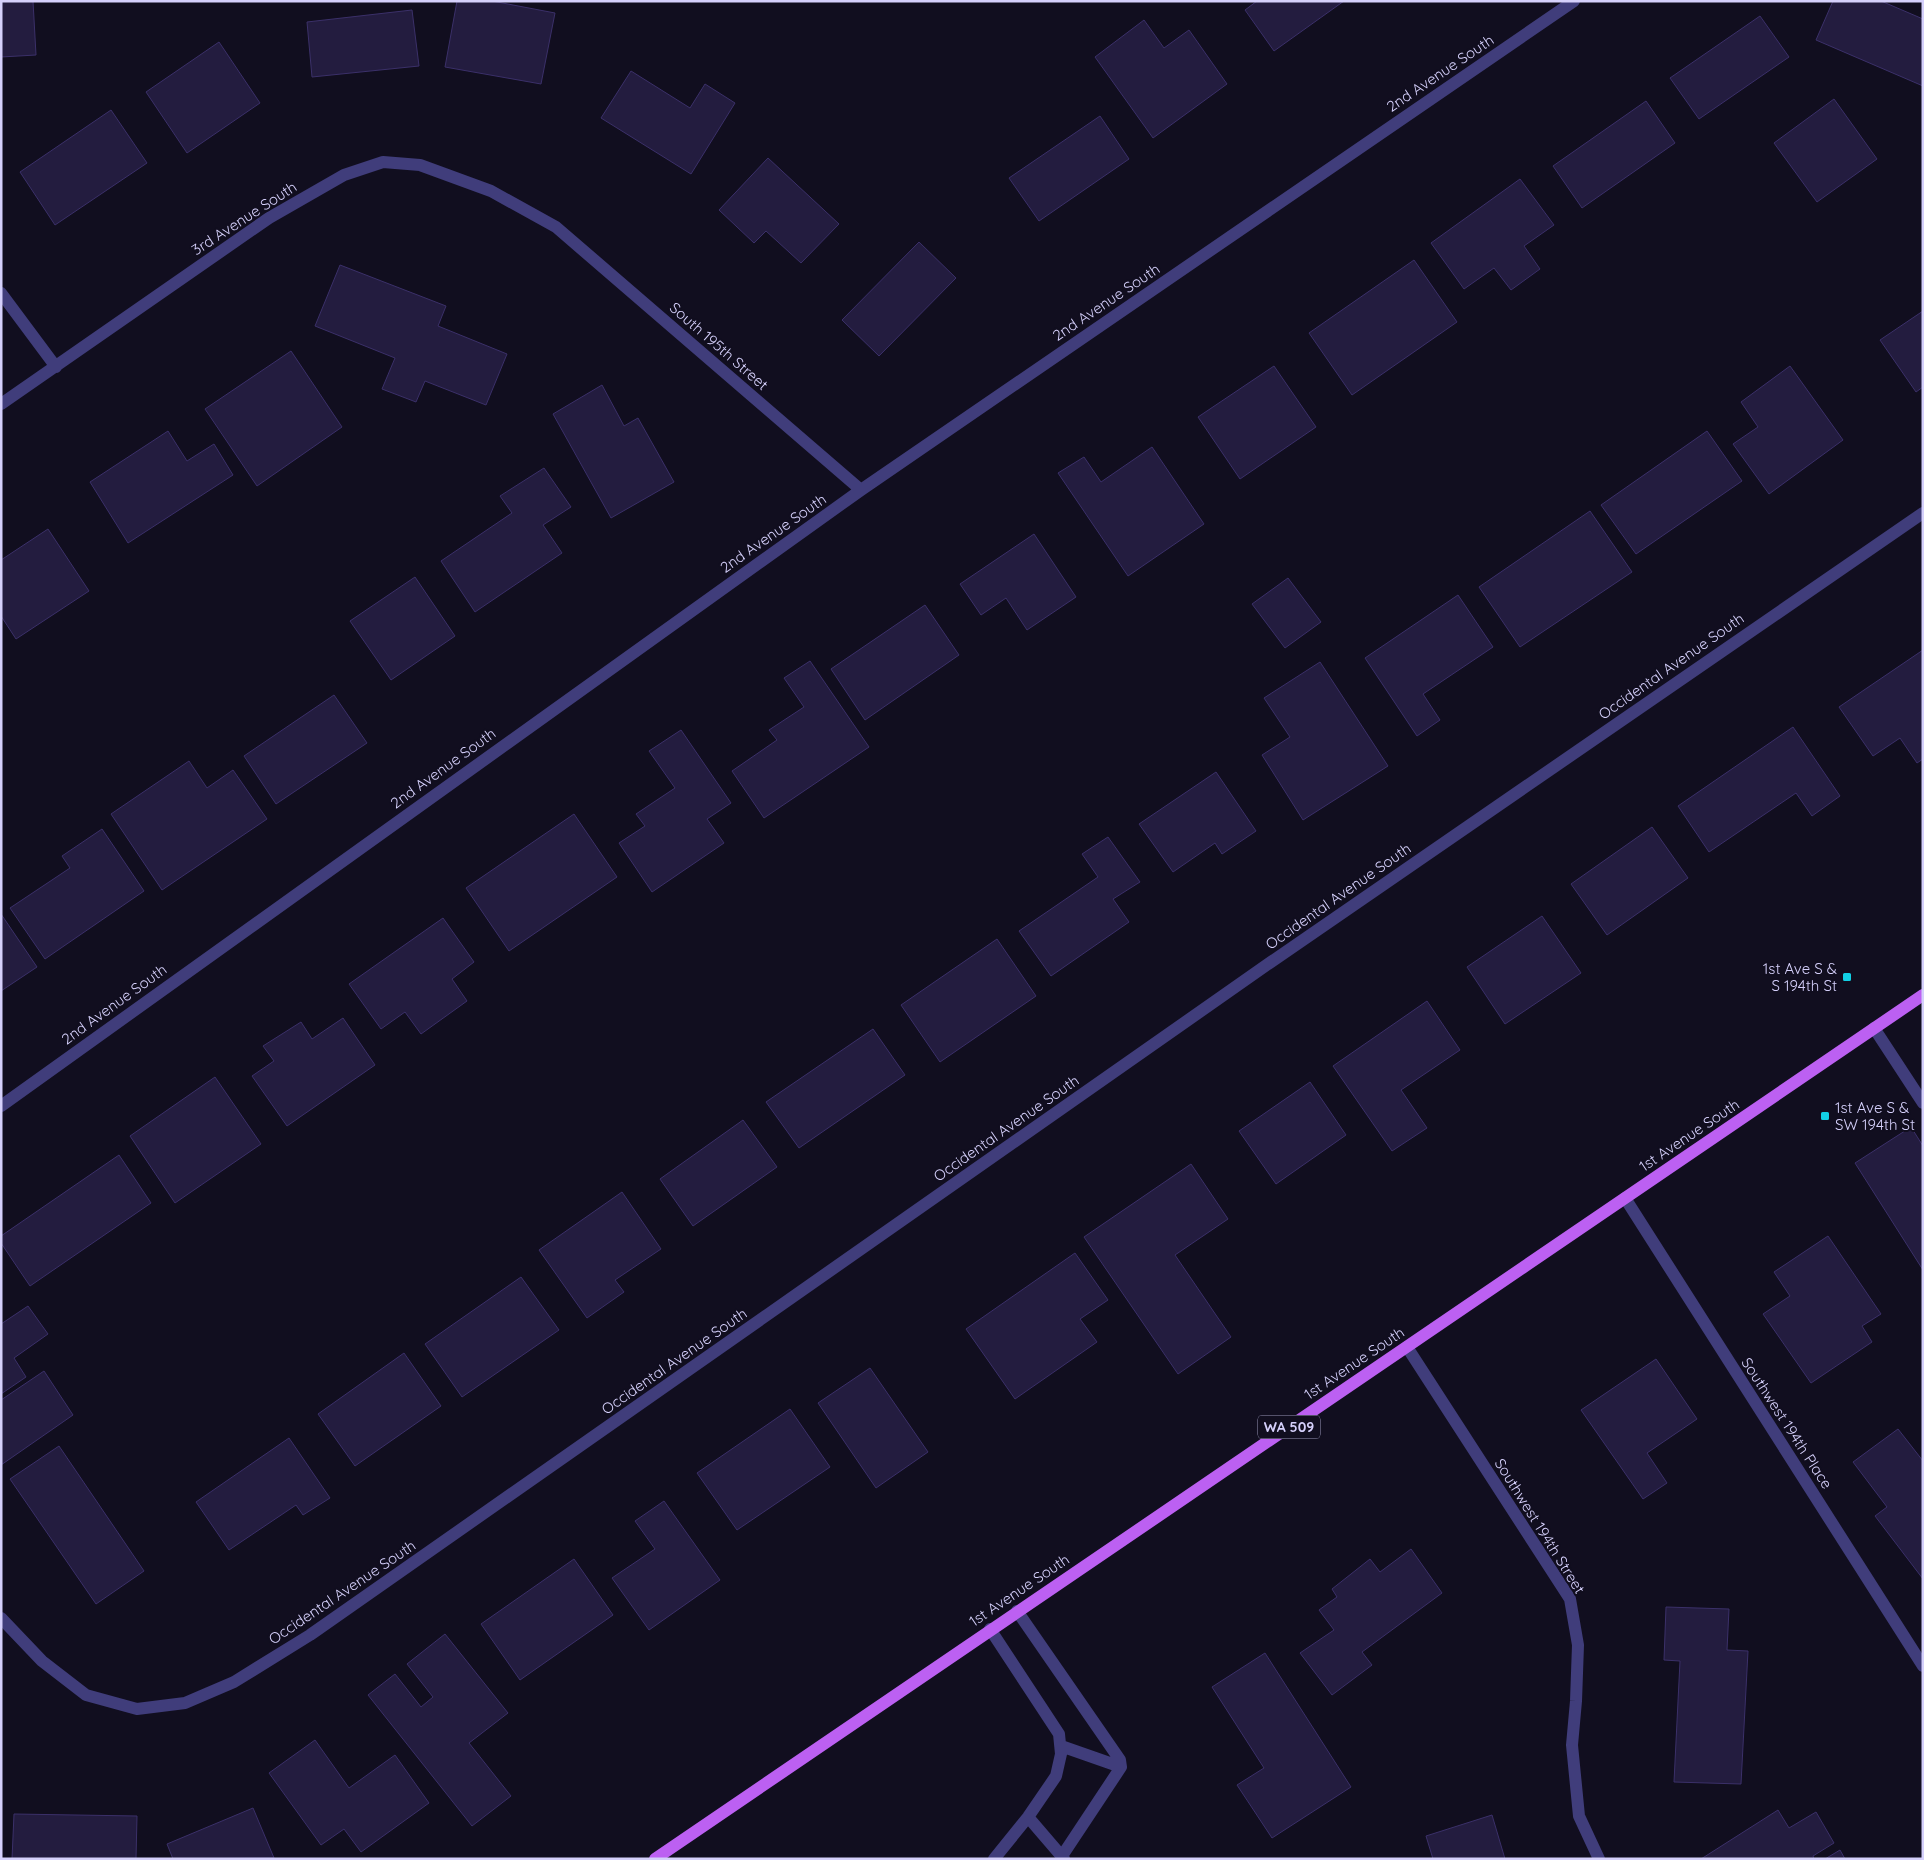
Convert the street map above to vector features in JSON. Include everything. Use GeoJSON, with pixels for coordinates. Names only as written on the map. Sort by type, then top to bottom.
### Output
{"type":"FeatureCollection","features":[{"type":"Feature","properties":{"kind":"main road","name":"1st Avenue South"},"geometry":{"type":"LineString","coordinates":[[655,1859],[1923,995]]}},
{"type":"Feature","properties":{"kind":"street","name":"2nd Avenue South"},"geometry":{"type":"LineString","coordinates":[[1,1106],[861,490],[1574,1]]}},
{"type":"Feature","properties":{"kind":"street","name":"3rd Avenue South"},"geometry":{"type":"LineString","coordinates":[[1,404],[268,218],[344,175],[383,162],[420,165],[473,184],[490,191],[556,227]]}},
{"type":"Feature","properties":{"kind":"street","name":"South 195th Street"},"geometry":{"type":"LineString","coordinates":[[556,227],[861,490]]}},
{"type":"Feature","properties":{"kind":"street"},"geometry":{"type":"LineString","coordinates":[[1,293],[56,367]]}},
{"type":"Feature","properties":{"kind":"street","name":"Occidental Avenue South"},"geometry":{"type":"LineString","coordinates":[[1,1618],[42,1660],[86,1695],[138,1709],[185,1703],[234,1682],[310,1635],[1271,962],[1923,513]]}},
{"type":"Feature","properties":{"kind":"street"},"geometry":{"type":"LineString","coordinates":[[1874,1028],[1923,1103]]}},
{"type":"Feature","properties":{"kind":"street","name":"Southwest 194th Place"},"geometry":{"type":"LineString","coordinates":[[1625,1198],[1923,1666]]}},
{"type":"Feature","properties":{"kind":"street","name":"Southwest 194th Street"},"geometry":{"type":"LineString","coordinates":[[1407,1347],[1570,1598],[1578,1645],[1572,1745],[1579,1816],[1599,1859]]}},
{"type":"Feature","properties":{"kind":"street"},"geometry":{"type":"LineString","coordinates":[[1017,1611],[1120,1760],[1121,1767],[1063,1858],[1028,1817]]}},
{"type":"Feature","properties":{"kind":"street"},"geometry":{"type":"LineString","coordinates":[[990,1629],[1059,1734],[1061,1746],[1060,1764],[1056,1776],[1028,1817],[994,1859]]}},
{"type":"Feature","properties":{"kind":"street"},"geometry":{"type":"LineString","coordinates":[[1061,1746],[1121,1767]]}},
{"type":"Feature","properties":{"kind":"building"},"geometry":{"type":"Polygon","coordinates":[[[1,1],[33,1],[36,55],[1,57],[1,1]]]}},
{"type":"Feature","properties":{"kind":"building"},"geometry":{"type":"Polygon","coordinates":[[[457,1],[492,1],[555,13],[541,84],[445,67],[457,1]]]}},
{"type":"Feature","properties":{"kind":"building"},"geometry":{"type":"Polygon","coordinates":[[[1257,1],[1344,1],[1274,51],[1245,10],[1257,1]]]}},
{"type":"Feature","properties":{"kind":"building"},"geometry":{"type":"Polygon","coordinates":[[[1833,1],[1881,1],[1923,19],[1923,86],[1816,40],[1833,1]]]}},
{"type":"Feature","properties":{"kind":"building"},"geometry":{"type":"Polygon","coordinates":[[[412,10],[419,66],[312,77],[307,22],[412,10]]]}},
{"type":"Feature","properties":{"kind":"building"},"geometry":{"type":"Polygon","coordinates":[[[1760,16],[1789,57],[1699,119],[1670,78],[1760,16]]]}},
{"type":"Feature","properties":{"kind":"building"},"geometry":{"type":"Polygon","coordinates":[[[1144,20],[1164,48],[1189,30],[1227,84],[1153,138],[1095,57],[1144,20]]]}},
{"type":"Feature","properties":{"kind":"building"},"geometry":{"type":"Polygon","coordinates":[[[219,42],[260,103],[187,153],[146,92],[219,42]]]}},
{"type":"Feature","properties":{"kind":"building"},"geometry":{"type":"Polygon","coordinates":[[[631,71],[690,108],[705,84],[735,103],[691,174],[601,118],[631,71]]]}},
{"type":"Feature","properties":{"kind":"building"},"geometry":{"type":"Polygon","coordinates":[[[1834,99],[1877,159],[1817,202],[1774,143],[1834,99]]]}},
{"type":"Feature","properties":{"kind":"building"},"geometry":{"type":"Polygon","coordinates":[[[1646,101],[1675,143],[1582,208],[1553,166],[1646,101]]]}},
{"type":"Feature","properties":{"kind":"building"},"geometry":{"type":"Polygon","coordinates":[[[111,110],[147,163],[55,225],[20,172],[111,110]]]}},
{"type":"Feature","properties":{"kind":"building"},"geometry":{"type":"Polygon","coordinates":[[[1100,116],[1129,159],[1039,221],[1009,178],[1100,116]]]}},
{"type":"Feature","properties":{"kind":"building"},"geometry":{"type":"Polygon","coordinates":[[[768,158],[839,224],[801,263],[766,231],[754,243],[719,210],[768,158]]]}},
{"type":"Feature","properties":{"kind":"building"},"geometry":{"type":"Polygon","coordinates":[[[1520,179],[1554,225],[1524,246],[1540,269],[1511,290],[1494,268],[1464,289],[1431,243],[1520,179]]]}},
{"type":"Feature","properties":{"kind":"building"},"geometry":{"type":"Polygon","coordinates":[[[919,242],[956,278],[879,356],[842,320],[919,242]]]}},
{"type":"Feature","properties":{"kind":"building"},"geometry":{"type":"Polygon","coordinates":[[[1414,260],[1457,322],[1352,395],[1309,333],[1414,260]]]}},
{"type":"Feature","properties":{"kind":"building"},"geometry":{"type":"Polygon","coordinates":[[[340,265],[446,306],[438,326],[507,354],[486,405],[425,381],[416,402],[382,389],[395,358],[315,326],[340,265]]]}},
{"type":"Feature","properties":{"kind":"building"},"geometry":{"type":"Polygon","coordinates":[[[1923,311],[1923,387],[1916,392],[1880,340],[1923,311]]]}},
{"type":"Feature","properties":{"kind":"building"},"geometry":{"type":"Polygon","coordinates":[[[291,351],[342,427],[257,486],[205,409],[291,351]]]}},
{"type":"Feature","properties":{"kind":"building"},"geometry":{"type":"Polygon","coordinates":[[[1274,366],[1316,427],[1240,479],[1198,417],[1274,366]]]}},
{"type":"Feature","properties":{"kind":"building"},"geometry":{"type":"Polygon","coordinates":[[[1790,366],[1843,440],[1769,494],[1733,444],[1758,427],[1741,402],[1790,366]]]}},
{"type":"Feature","properties":{"kind":"building"},"geometry":{"type":"Polygon","coordinates":[[[602,385],[624,426],[638,418],[674,482],[611,518],[553,414],[602,385]]]}},
{"type":"Feature","properties":{"kind":"building"},"geometry":{"type":"Polygon","coordinates":[[[168,431],[187,461],[214,444],[233,475],[128,543],[90,482],[168,431]]]}},
{"type":"Feature","properties":{"kind":"building"},"geometry":{"type":"Polygon","coordinates":[[[1707,431],[1742,481],[1636,554],[1601,505],[1707,431]]]}},
{"type":"Feature","properties":{"kind":"building"},"geometry":{"type":"Polygon","coordinates":[[[1152,447],[1204,524],[1128,576],[1058,473],[1084,457],[1101,482],[1152,447]]]}},
{"type":"Feature","properties":{"kind":"building"},"geometry":{"type":"Polygon","coordinates":[[[544,468],[571,507],[543,525],[562,553],[475,612],[441,561],[512,513],[500,496],[544,468]]]}},
{"type":"Feature","properties":{"kind":"building"},"geometry":{"type":"Polygon","coordinates":[[[1590,511],[1632,572],[1520,647],[1479,587],[1590,511]]]}},
{"type":"Feature","properties":{"kind":"building"},"geometry":{"type":"Polygon","coordinates":[[[48,529],[89,591],[16,639],[1,616],[1,560],[48,529]]]}},
{"type":"Feature","properties":{"kind":"building"},"geometry":{"type":"Polygon","coordinates":[[[1034,534],[1076,597],[1027,630],[1006,598],[981,615],[960,584],[1034,534]]]}},
{"type":"Feature","properties":{"kind":"building"},"geometry":{"type":"Polygon","coordinates":[[[415,577],[455,636],[391,680],[350,621],[415,577]]]}},
{"type":"Feature","properties":{"kind":"building"},"geometry":{"type":"Polygon","coordinates":[[[1288,578],[1321,622],[1285,648],[1252,604],[1288,578]]]}},
{"type":"Feature","properties":{"kind":"building"},"geometry":{"type":"Polygon","coordinates":[[[1458,595],[1493,647],[1423,694],[1440,720],[1417,736],[1365,658],[1458,595]]]}},
{"type":"Feature","properties":{"kind":"building"},"geometry":{"type":"Polygon","coordinates":[[[925,605],[959,655],[865,720],[831,669],[925,605]]]}},
{"type":"Feature","properties":{"kind":"building"},"geometry":{"type":"Polygon","coordinates":[[[1923,650],[1923,759],[1917,763],[1900,738],[1873,756],[1839,707],[1923,650]]]}},
{"type":"Feature","properties":{"kind":"building"},"geometry":{"type":"Polygon","coordinates":[[[810,661],[869,747],[764,818],[732,771],[777,740],[769,730],[804,707],[784,678],[810,661]]]}},
{"type":"Feature","properties":{"kind":"building"},"geometry":{"type":"Polygon","coordinates":[[[1320,662],[1388,766],[1303,820],[1262,755],[1290,737],[1264,698],[1320,662]]]}},
{"type":"Feature","properties":{"kind":"building"},"geometry":{"type":"Polygon","coordinates":[[[334,695],[367,743],[276,804],[244,756],[334,695]]]}},
{"type":"Feature","properties":{"kind":"building"},"geometry":{"type":"Polygon","coordinates":[[[1793,727],[1840,796],[1812,816],[1796,793],[1709,852],[1678,806],[1793,727]]]}},
{"type":"Feature","properties":{"kind":"building"},"geometry":{"type":"Polygon","coordinates":[[[681,730],[731,803],[707,819],[724,843],[652,892],[619,843],[645,826],[636,814],[675,788],[649,751],[681,730]]]}},
{"type":"Feature","properties":{"kind":"building"},"geometry":{"type":"Polygon","coordinates":[[[189,761],[207,788],[233,770],[267,819],[162,890],[111,814],[189,761]]]}},
{"type":"Feature","properties":{"kind":"building"},"geometry":{"type":"Polygon","coordinates":[[[1216,772],[1256,831],[1222,854],[1215,843],[1173,872],[1139,824],[1216,772]]]}},
{"type":"Feature","properties":{"kind":"building"},"geometry":{"type":"Polygon","coordinates":[[[574,814],[617,877],[509,951],[466,888],[574,814]]]}},
{"type":"Feature","properties":{"kind":"building"},"geometry":{"type":"Polygon","coordinates":[[[1652,827],[1688,878],[1607,935],[1571,884],[1652,827]]]}},
{"type":"Feature","properties":{"kind":"building"},"geometry":{"type":"Polygon","coordinates":[[[102,829],[144,891],[45,959],[10,908],[70,868],[62,856],[102,829]]]}},
{"type":"Feature","properties":{"kind":"building"},"geometry":{"type":"Polygon","coordinates":[[[1108,837],[1140,882],[1113,899],[1129,922],[1051,976],[1019,931],[1098,877],[1082,854],[1108,837]]]}},
{"type":"Feature","properties":{"kind":"building"},"geometry":{"type":"Polygon","coordinates":[[[1,914],[37,967],[1,991],[1,914]]]}},
{"type":"Feature","properties":{"kind":"building"},"geometry":{"type":"Polygon","coordinates":[[[1542,916],[1581,973],[1505,1024],[1467,967],[1542,916]]]}},
{"type":"Feature","properties":{"kind":"building"},"geometry":{"type":"Polygon","coordinates":[[[443,918],[474,962],[452,979],[467,1001],[421,1034],[405,1012],[381,1029],[349,984],[443,918]]]}},
{"type":"Feature","properties":{"kind":"building"},"geometry":{"type":"Polygon","coordinates":[[[997,939],[1036,996],[940,1062],[901,1005],[997,939]]]}},
{"type":"Feature","properties":{"kind":"building"},"geometry":{"type":"Polygon","coordinates":[[[1427,1001],[1460,1050],[1401,1090],[1427,1128],[1392,1151],[1333,1066],[1427,1001]]]}},
{"type":"Feature","properties":{"kind":"building"},"geometry":{"type":"Polygon","coordinates":[[[343,1018],[375,1065],[287,1126],[252,1076],[274,1061],[263,1046],[301,1022],[312,1039],[343,1018]]]}},
{"type":"Feature","properties":{"kind":"building"},"geometry":{"type":"Polygon","coordinates":[[[873,1029],[905,1075],[799,1148],[766,1102],[873,1029]]]}},
{"type":"Feature","properties":{"kind":"building"},"geometry":{"type":"Polygon","coordinates":[[[215,1077],[261,1144],[175,1203],[130,1136],[215,1077]]]}},
{"type":"Feature","properties":{"kind":"building"},"geometry":{"type":"Polygon","coordinates":[[[1310,1082],[1346,1135],[1276,1184],[1239,1131],[1310,1082]]]}},
{"type":"Feature","properties":{"kind":"building"},"geometry":{"type":"Polygon","coordinates":[[[743,1120],[777,1167],[693,1226],[660,1179],[743,1120]]]}},
{"type":"Feature","properties":{"kind":"building"},"geometry":{"type":"Polygon","coordinates":[[[1911,1127],[1923,1146],[1923,1270],[1855,1163],[1911,1127]]]}},
{"type":"Feature","properties":{"kind":"building"},"geometry":{"type":"Polygon","coordinates":[[[119,1155],[151,1203],[30,1286],[1,1243],[1,1236],[119,1155]]]}},
{"type":"Feature","properties":{"kind":"building"},"geometry":{"type":"Polygon","coordinates":[[[1191,1164],[1228,1219],[1175,1255],[1231,1337],[1178,1374],[1084,1237],[1191,1164]]]}},
{"type":"Feature","properties":{"kind":"building"},"geometry":{"type":"Polygon","coordinates":[[[622,1192],[661,1249],[615,1280],[624,1292],[587,1318],[539,1250],[622,1192]]]}},
{"type":"Feature","properties":{"kind":"building"},"geometry":{"type":"Polygon","coordinates":[[[1828,1236],[1881,1314],[1862,1326],[1872,1342],[1811,1383],[1763,1314],[1790,1296],[1774,1272],[1828,1236]]]}},
{"type":"Feature","properties":{"kind":"building"},"geometry":{"type":"Polygon","coordinates":[[[1075,1253],[1108,1300],[1080,1319],[1097,1342],[1015,1399],[966,1329],[1075,1253]]]}},
{"type":"Feature","properties":{"kind":"building"},"geometry":{"type":"Polygon","coordinates":[[[521,1277],[559,1330],[462,1397],[425,1344],[521,1277]]]}},
{"type":"Feature","properties":{"kind":"building"},"geometry":{"type":"Polygon","coordinates":[[[28,1306],[48,1334],[14,1358],[26,1377],[1,1394],[1,1324],[28,1306]]]}},
{"type":"Feature","properties":{"kind":"building"},"geometry":{"type":"Polygon","coordinates":[[[404,1353],[441,1406],[355,1466],[318,1414],[404,1353]]]}},
{"type":"Feature","properties":{"kind":"building"},"geometry":{"type":"Polygon","coordinates":[[[1656,1359],[1697,1419],[1647,1453],[1667,1483],[1643,1499],[1581,1410],[1656,1359]]]}},
{"type":"Feature","properties":{"kind":"building"},"geometry":{"type":"Polygon","coordinates":[[[870,1368],[928,1452],[876,1488],[818,1403],[870,1368]]]}},
{"type":"Feature","properties":{"kind":"building"},"geometry":{"type":"Polygon","coordinates":[[[44,1371],[73,1415],[1,1465],[1,1400],[44,1371]]]}},
{"type":"Feature","properties":{"kind":"building"},"geometry":{"type":"Polygon","coordinates":[[[790,1409],[830,1467],[737,1530],[697,1473],[790,1409]]]}},
{"type":"Feature","properties":{"kind":"building"},"geometry":{"type":"Polygon","coordinates":[[[1898,1429],[1923,1461],[1923,1579],[1875,1516],[1887,1507],[1853,1462],[1898,1429]]]}},
{"type":"Feature","properties":{"kind":"building"},"geometry":{"type":"Polygon","coordinates":[[[289,1438],[330,1498],[303,1515],[296,1505],[229,1550],[196,1502],[289,1438]]]}},
{"type":"Feature","properties":{"kind":"building"},"geometry":{"type":"Polygon","coordinates":[[[59,1446],[144,1571],[96,1604],[10,1479],[59,1446]]]}},
{"type":"Feature","properties":{"kind":"building"},"geometry":{"type":"Polygon","coordinates":[[[664,1501],[720,1580],[649,1630],[612,1578],[655,1549],[635,1521],[664,1501]]]}},
{"type":"Feature","properties":{"kind":"building"},"geometry":{"type":"Polygon","coordinates":[[[1411,1549],[1442,1593],[1362,1652],[1372,1665],[1332,1695],[1300,1653],[1334,1630],[1319,1610],[1337,1597],[1332,1589],[1370,1559],[1380,1572],[1411,1549]]]}},
{"type":"Feature","properties":{"kind":"building"},"geometry":{"type":"Polygon","coordinates":[[[574,1559],[613,1615],[520,1680],[481,1624],[574,1559]]]}},
{"type":"Feature","properties":{"kind":"building"},"geometry":{"type":"Polygon","coordinates":[[[1666,1607],[1729,1609],[1727,1650],[1748,1651],[1741,1784],[1674,1782],[1680,1661],[1664,1660],[1666,1607]]]}},
{"type":"Feature","properties":{"kind":"building"},"geometry":{"type":"Polygon","coordinates":[[[445,1634],[508,1713],[469,1743],[511,1796],[472,1826],[368,1695],[395,1674],[421,1707],[433,1697],[407,1664],[445,1634]]]}},
{"type":"Feature","properties":{"kind":"building"},"geometry":{"type":"Polygon","coordinates":[[[1265,1653],[1351,1787],[1272,1838],[1237,1785],[1264,1768],[1212,1687],[1265,1653]]]}},
{"type":"Feature","properties":{"kind":"building"},"geometry":{"type":"Polygon","coordinates":[[[315,1740],[349,1788],[395,1755],[429,1803],[361,1852],[344,1829],[321,1845],[269,1773],[315,1740]]]}},
{"type":"Feature","properties":{"kind":"building"},"geometry":{"type":"Polygon","coordinates":[[[253,1808],[274,1858],[173,1859],[167,1844],[253,1808]]]}},
{"type":"Feature","properties":{"kind":"building"},"geometry":{"type":"Polygon","coordinates":[[[1778,1810],[1789,1828],[1816,1812],[1834,1843],[1813,1856],[1814,1859],[1701,1859],[1778,1810]]]}},
{"type":"Feature","properties":{"kind":"building"},"geometry":{"type":"Polygon","coordinates":[[[14,1814],[137,1816],[136,1859],[12,1859],[14,1814]]]}},
{"type":"Feature","properties":{"kind":"building"},"geometry":{"type":"Polygon","coordinates":[[[1492,1815],[1505,1859],[1433,1859],[1426,1836],[1492,1815]]]}},
{"type":"Feature","properties":{"kind":"building"},"geometry":{"type":"Polygon","coordinates":[[[1840,1850],[1845,1859],[1825,1859],[1840,1850]]]}},
{"type":"Feature","properties":{"kind":"place","name":"1st Ave S & S 194th St"},"geometry":{"type":"Point","coordinates":[1847,977]}},
{"type":"Feature","properties":{"kind":"place","name":"1st Ave S & SW 194th St"},"geometry":{"type":"Point","coordinates":[1825,1116]}}]}
